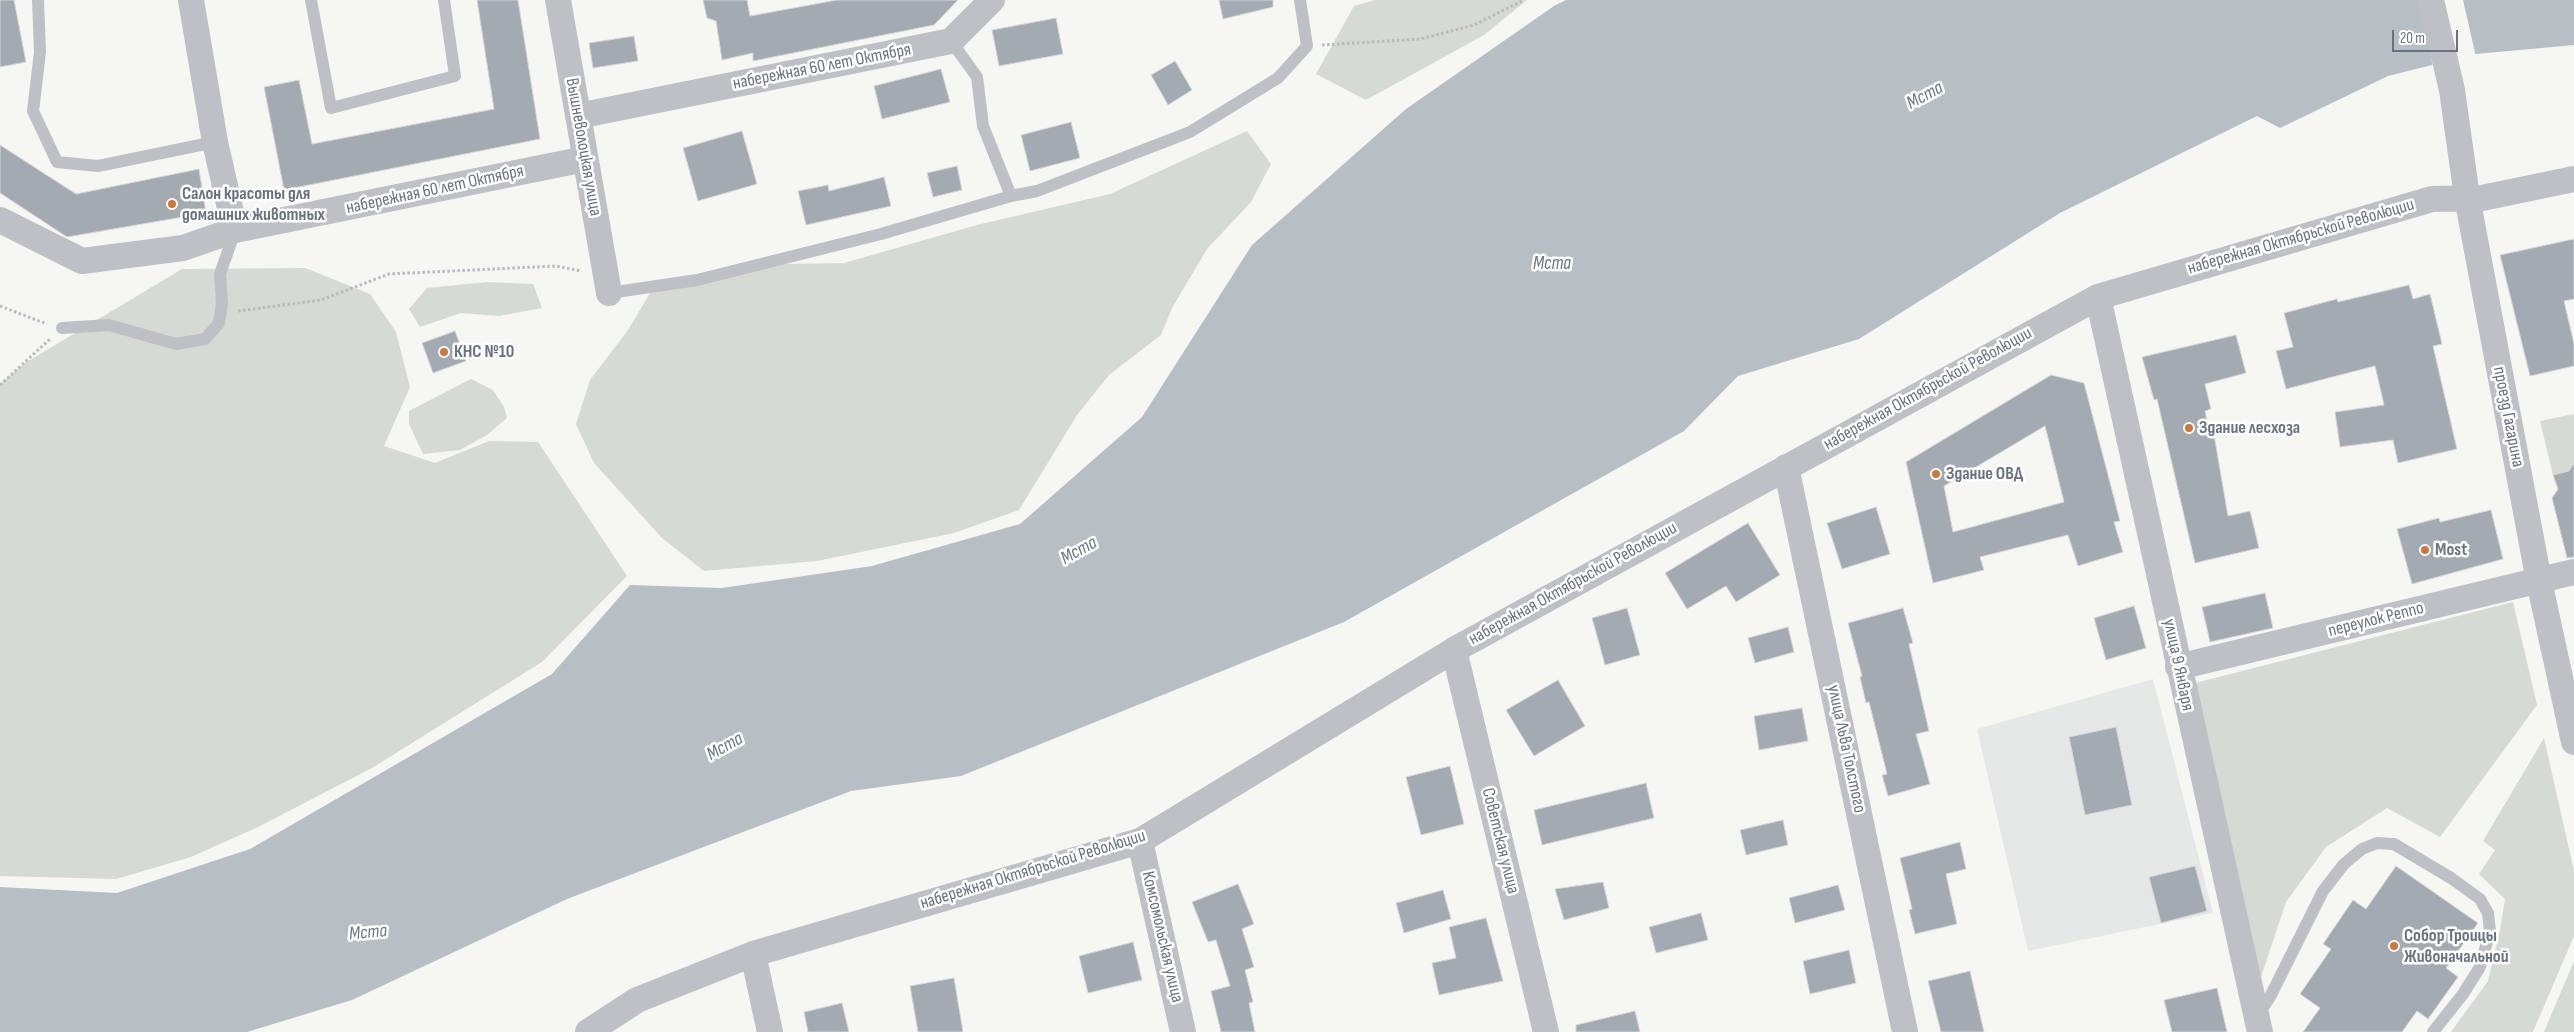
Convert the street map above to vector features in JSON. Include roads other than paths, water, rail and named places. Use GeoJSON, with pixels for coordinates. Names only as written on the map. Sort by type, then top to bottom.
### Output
{"type":"FeatureCollection","features":[{"type":"Feature","properties":{"kind":"street"},"geometry":{"type":"LineString","coordinates":[[191,0],[215,142],[235,230]]}},
{"type":"Feature","properties":{"kind":"street","name":"Вышневолоцкая улица"},"geometry":{"type":"LineString","coordinates":[[558,0],[608,284]]}},
{"type":"Feature","properties":{"kind":"street"},"geometry":{"type":"LineString","coordinates":[[951,41],[992,0]]}},
{"type":"Feature","properties":{"kind":"street","name":"проезд Гагарина"},"geometry":{"type":"LineString","coordinates":[[2431,0],[2452,90],[2467,197],[2538,581],[2574,742]]}},
{"type":"Feature","properties":{"kind":"street","name":"набережная 60 лет Октября"},"geometry":{"type":"LineString","coordinates":[[578,116],[951,41]]}},
{"type":"Feature","properties":{"kind":"street","name":"набережная 60 лет Октября"},"geometry":{"type":"LineString","coordinates":[[0,220],[82,261],[183,248],[235,230],[585,159]]}},
{"type":"Feature","properties":{"kind":"street","name":"набережная Октябрьской Революции"},"geometry":{"type":"LineString","coordinates":[[588,1032],[637,1000],[753,954],[1140,841],[1454,650],[2098,297],[2432,198],[2482,198],[2574,178]]}},
{"type":"Feature","properties":{"kind":"street","name":"улица 9 Января"},"geometry":{"type":"LineString","coordinates":[[2098,297],[2258,1025]]}},
{"type":"Feature","properties":{"kind":"street","name":"улица Льва Толстого"},"geometry":{"type":"LineString","coordinates":[[1786,467],[1905,1032]]}},
{"type":"Feature","properties":{"kind":"street","name":"переулок Реппо"},"geometry":{"type":"LineString","coordinates":[[2178,667],[2574,572]]}},
{"type":"Feature","properties":{"kind":"street","name":"Советская улица"},"geometry":{"type":"LineString","coordinates":[[1454,650],[1546,1032]]}},
{"type":"Feature","properties":{"kind":"street","name":"Комсомольская улица"},"geometry":{"type":"LineString","coordinates":[[1140,841],[1184,1032]]}},
{"type":"Feature","properties":{"kind":"street"},"geometry":{"type":"LineString","coordinates":[[753,954],[770,1032]]}},
{"type":"Feature","properties":{"kind":"lane"},"geometry":{"type":"LineString","coordinates":[[38,0],[40,52],[34,111],[57,162],[98,166],[215,142]]}},
{"type":"Feature","properties":{"kind":"lane"},"geometry":{"type":"LineString","coordinates":[[311,0],[331,108],[455,76],[444,0]]}},
{"type":"Feature","properties":{"kind":"lane"},"geometry":{"type":"LineString","coordinates":[[608,284],[697,280],[882,234],[1011,196],[1037,191],[1190,132],[1278,78],[1308,46],[1300,0]]}},
{"type":"Feature","properties":{"kind":"lane"},"geometry":{"type":"LineString","coordinates":[[951,41],[977,77],[983,126],[1011,196]]}},
{"type":"Feature","properties":{"kind":"lane"},"geometry":{"type":"LineString","coordinates":[[62,328],[110,325],[176,344],[205,339],[219,323],[220,274],[235,230]]}},
{"type":"Feature","properties":{"kind":"lane"},"geometry":{"type":"LineString","coordinates":[[2258,1025],[2323,891],[2344,864],[2362,849],[2377,843],[2394,844],[2451,878],[2480,899],[2488,913],[2490,931],[2480,967],[2463,994],[2433,1032]]}},
{"type":"Feature","properties":{"kind":"water","name":"Мста"},"geometry":{"type":"Polygon","coordinates":[[[1566,0],[2574,0],[2574,45],[2476,54],[2388,76],[2280,128],[2257,116],[2060,213],[1859,339],[1738,376],[1684,431],[1344,622],[961,776],[851,791],[567,899],[352,1000],[247,1032],[0,1032],[0,887],[117,893],[250,849],[552,674],[630,585],[722,588],[872,566],[1020,524],[1142,417],[1252,245],[1406,109],[1554,6],[1566,0]]]}},
{"type":"Feature","properties":{"kind":"place","name":"Салон красоты для домашних животных"},"geometry":{"type":"Point","coordinates":[172,204]}},
{"type":"Feature","properties":{"kind":"place","name":"КНС №10"},"geometry":{"type":"Point","coordinates":[444,352]}},
{"type":"Feature","properties":{"kind":"place","name":"Здание лесхоза"},"geometry":{"type":"Point","coordinates":[2189,428]}},
{"type":"Feature","properties":{"kind":"place","name":"Здание ОВД"},"geometry":{"type":"Point","coordinates":[1936,474]}},
{"type":"Feature","properties":{"kind":"place","name":"Most"},"geometry":{"type":"Point","coordinates":[2425,550]}},
{"type":"Feature","properties":{"kind":"place","name":"Собор Троицы Живоначальной"},"geometry":{"type":"Point","coordinates":[2394,946]}}]}
